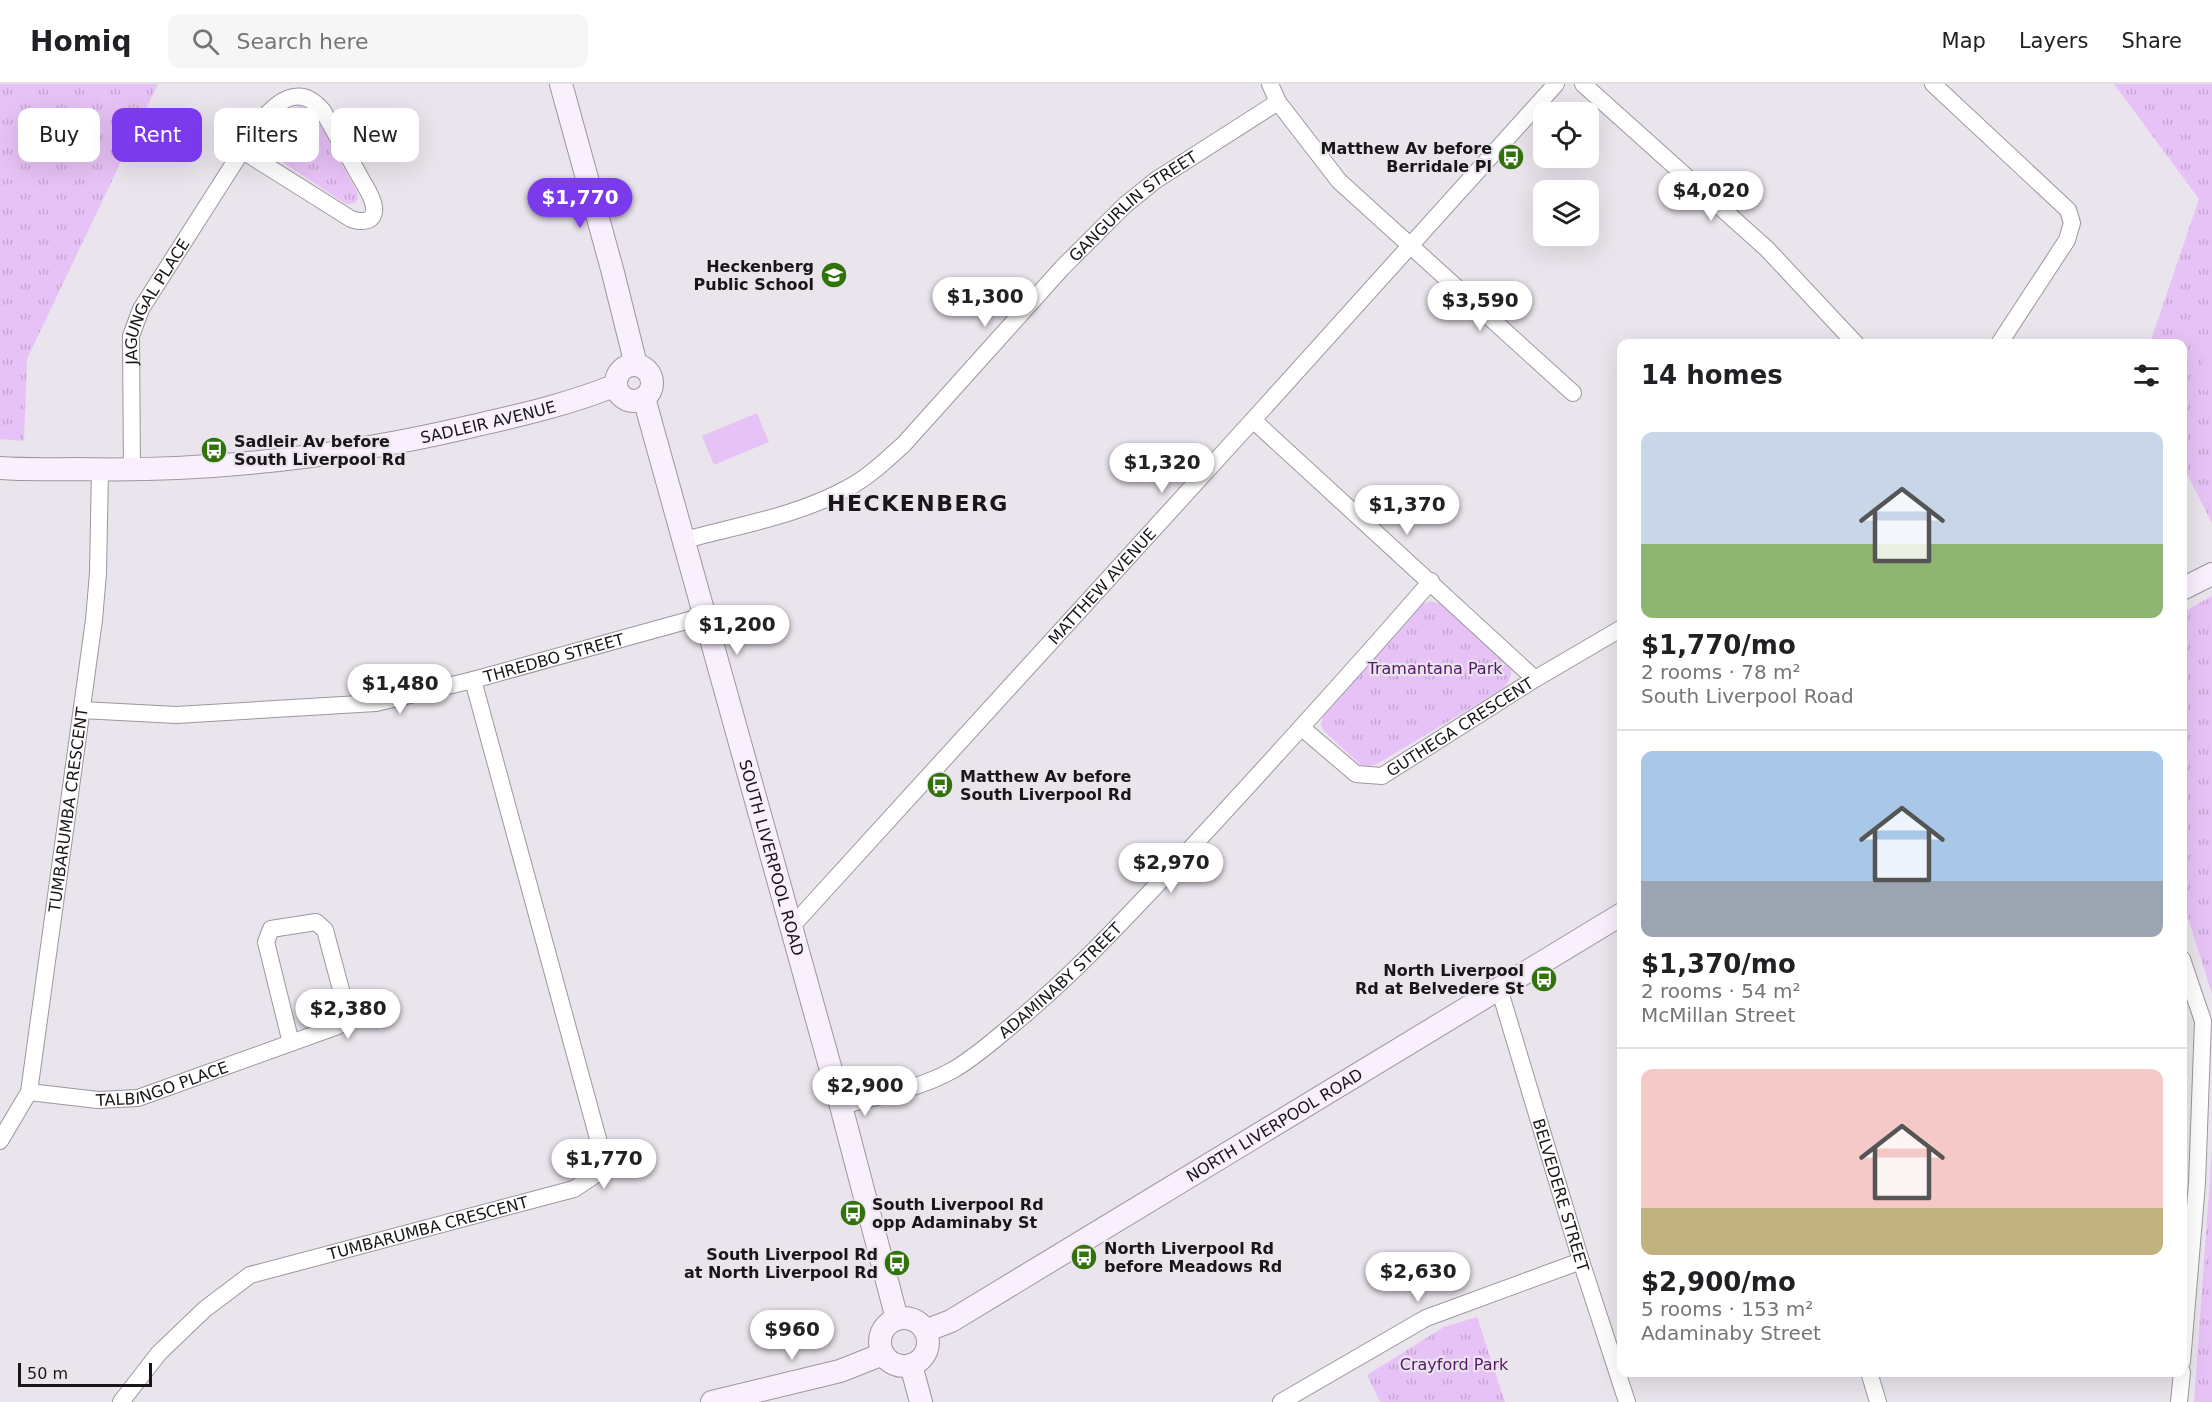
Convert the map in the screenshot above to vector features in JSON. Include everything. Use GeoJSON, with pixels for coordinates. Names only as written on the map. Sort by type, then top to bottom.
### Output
{"type":"FeatureCollection","features":[{"type":"Feature","properties":{"kind":"main road"},"geometry":{"type":"LineString","coordinates":[[561,84],[636,365]]}},
{"type":"Feature","properties":{"kind":"main road"},"geometry":{"type":"LineString","coordinates":[[636,365],[643,367],[651,376],[651,389],[644,398],[637,400],[625,398],[620,394],[616,385],[623,368],[636,365]]}},
{"type":"Feature","properties":{"kind":"main road","name":"SADLEIR AVENUE"},"geometry":{"type":"LineString","coordinates":[[0,468],[132,471],[308,457],[369,448],[509,418],[580,399],[616,385]]}},
{"type":"Feature","properties":{"kind":"main road","name":"SOUTH LIVERPOOL ROAD"},"geometry":{"type":"LineString","coordinates":[[644,398],[792,926],[897,1319]]}},
{"type":"Feature","properties":{"kind":"main road"},"geometry":{"type":"LineString","coordinates":[[2187,587],[2212,574]]}},
{"type":"Feature","properties":{"kind":"main road","name":"NORTH LIVERPOOL ROAD"},"geometry":{"type":"LineString","coordinates":[[925,1331],[951,1321],[1617,917]]}},
{"type":"Feature","properties":{"kind":"main road"},"geometry":{"type":"LineString","coordinates":[[897,1319],[913,1320],[925,1331],[928,1345],[926,1353],[921,1360],[911,1365],[895,1365],[883,1354],[880,1343],[881,1335],[885,1327],[897,1319]]}},
{"type":"Feature","properties":{"kind":"main road"},"geometry":{"type":"LineString","coordinates":[[712,1402],[840,1371],[883,1354]]}},
{"type":"Feature","properties":{"kind":"main road"},"geometry":{"type":"LineString","coordinates":[[911,1365],[921,1402]]}},
{"type":"Feature","properties":{"kind":"street"},"geometry":{"type":"LineString","coordinates":[[1270,84],[1278,102],[1339,181],[1573,393]]}},
{"type":"Feature","properties":{"kind":"street","name":"MATTHEW AVENUE"},"geometry":{"type":"LineString","coordinates":[[792,926],[1556,84]]}},
{"type":"Feature","properties":{"kind":"street"},"geometry":{"type":"LineString","coordinates":[[1583,84],[1767,249],[1851,339]]}},
{"type":"Feature","properties":{"kind":"street"},"geometry":{"type":"LineString","coordinates":[[1933,84],[2068,210],[2072,223],[2067,240],[2002,339]]}},
{"type":"Feature","properties":{"kind":"street","name":"JAGUNGAL PLACE"},"geometry":{"type":"LineString","coordinates":[[308,97],[323,111],[369,194],[375,209],[372,217],[360,222],[351,219],[243,151],[271,110],[291,98],[308,97]]}},
{"type":"Feature","properties":{"kind":"street","name":"GANGURLIN STREET"},"geometry":{"type":"LineString","coordinates":[[685,540],[811,506],[848,488],[878,468],[904,444],[1062,268],[1132,198],[1156,180],[1278,102]]}},
{"type":"Feature","properties":{"kind":"street","name":"JAGUNGAL PLACE"},"geometry":{"type":"LineString","coordinates":[[132,471],[131,336],[134,324],[141,309],[236,162]]}},
{"type":"Feature","properties":{"kind":"street"},"geometry":{"type":"LineString","coordinates":[[1253,420],[1431,581],[1535,679]]}},
{"type":"Feature","properties":{"kind":"street","name":"TUMBARUMBA CRESCENT"},"geometry":{"type":"LineString","coordinates":[[0,1141],[29,1092],[82,710],[98,573],[100,470]]}},
{"type":"Feature","properties":{"kind":"street","name":"ADAMINABY STREET"},"geometry":{"type":"LineString","coordinates":[[841,1106],[928,1082],[954,1070],[1028,1012],[1090,956],[1302,728],[1431,581]]}},
{"type":"Feature","properties":{"kind":"street","name":"THREDBO STREET"},"geometry":{"type":"LineString","coordinates":[[82,710],[176,715],[376,703],[473,680],[704,616]]}},
{"type":"Feature","properties":{"kind":"street","name":"GUTHEGA CRESCENT"},"geometry":{"type":"LineString","coordinates":[[1302,728],[1356,774],[1382,776],[1535,679],[1617,631]]}},
{"type":"Feature","properties":{"kind":"street","name":"TUMBARUMBA CRESCENT"},"geometry":{"type":"LineString","coordinates":[[121,1402],[159,1353],[205,1309],[250,1275],[574,1189],[595,1175],[603,1157],[473,680]]}},
{"type":"Feature","properties":{"kind":"street","name":"TALBINGO PLACE"},"geometry":{"type":"LineString","coordinates":[[29,1092],[98,1100],[138,1098],[291,1043],[338,1026],[347,1012],[325,930],[316,922],[271,929],[266,942],[291,1043]]}},
{"type":"Feature","properties":{"kind":"street"},"geometry":{"type":"LineString","coordinates":[[2187,974],[2203,1021],[2187,1251]]}},
{"type":"Feature","properties":{"kind":"street","name":"BELVEDERE STREET"},"geometry":{"type":"LineString","coordinates":[[1499,988],[1581,1261],[1617,1371]]}},
{"type":"Feature","properties":{"kind":"street"},"geometry":{"type":"LineString","coordinates":[[1281,1402],[1426,1318],[1581,1261]]}},
{"type":"Feature","properties":{"kind":"street","name":"BELVEDERE STREET"},"geometry":{"type":"LineString","coordinates":[[1619,1377],[1627,1402]]}},
{"type":"Feature","properties":{"kind":"street"},"geometry":{"type":"LineString","coordinates":[[1870,1377],[1878,1402]]}},
{"type":"Feature","properties":{"kind":"street"},"geometry":{"type":"LineString","coordinates":[[2179,1402],[2182,1377]]}},
{"type":"Feature","properties":{"kind":"green space"},"geometry":{"type":"Polygon","coordinates":[[[0,84],[158,84],[147,108],[112,108],[112,162],[121,162],[27,359],[24,441],[0,439],[0,84]]]}},
{"type":"Feature","properties":{"kind":"green space"},"geometry":{"type":"Polygon","coordinates":[[[2114,84],[2212,84],[2212,523],[2187,474],[2187,339],[2151,339],[2199,199],[2114,84]]]}},
{"type":"Feature","properties":{"kind":"green space"},"geometry":{"type":"Polygon","coordinates":[[[319,121],[331,144],[331,162],[341,162],[357,192],[358,199],[355,203],[346,204],[282,162],[319,162],[319,121]]]}},
{"type":"Feature","properties":{"kind":"green space"},"geometry":{"type":"Polygon","coordinates":[[[2204,352],[2212,353],[2212,391],[2201,390],[2204,352]]]}},
{"type":"Feature","properties":{"kind":"green space"},"geometry":{"type":"Polygon","coordinates":[[[757,413],[769,442],[714,465],[702,436],[757,413]]]}},
{"type":"Feature","properties":{"kind":"green space"},"geometry":{"type":"Polygon","coordinates":[[[2212,596],[2212,994],[2187,915],[2187,610],[2212,596]]]}},
{"type":"Feature","properties":{"kind":"green space","name":"Tramantana Park"},"geometry":{"type":"Polygon","coordinates":[[[1431,601],[1446,606],[1512,668],[1510,678],[1501,690],[1377,764],[1361,765],[1324,731],[1321,725],[1324,711],[1420,605],[1431,601]]]}},
{"type":"Feature","properties":{"kind":"green space"},"geometry":{"type":"Polygon","coordinates":[[[2212,1149],[2212,1402],[2194,1402],[2212,1149]]]}},
{"type":"Feature","properties":{"kind":"green space","name":"Crayford Park"},"geometry":{"type":"Polygon","coordinates":[[[1477,1317],[1505,1402],[1380,1402],[1367,1375],[1444,1327],[1477,1317]]]}},
{"type":"Feature","properties":{"kind":"place","name":"Matthew Av before Berridale Pl"},"geometry":{"type":"Point","coordinates":[1511,157]}},
{"type":"Feature","properties":{"kind":"place","name":"Heckenberg Public School"},"geometry":{"type":"Point","coordinates":[834,275]}},
{"type":"Feature","properties":{"kind":"place","name":"Sadleir Av before South Liverpool Rd"},"geometry":{"type":"Point","coordinates":[214,450]}},
{"type":"Feature","properties":{"kind":"place","name":"Matthew Av before South Liverpool Rd"},"geometry":{"type":"Point","coordinates":[940,785]}},
{"type":"Feature","properties":{"kind":"place","name":"North Liverpool Rd at Belvedere St"},"geometry":{"type":"Point","coordinates":[1544,979]}},
{"type":"Feature","properties":{"kind":"place","name":"South Liverpool Rd opp Adaminaby St"},"geometry":{"type":"Point","coordinates":[853,1213]}},
{"type":"Feature","properties":{"kind":"place","name":"North Liverpool Rd before Meadows Rd"},"geometry":{"type":"Point","coordinates":[1084,1257]}},
{"type":"Feature","properties":{"kind":"place","name":"South Liverpool Rd at North Liverpool Rd"},"geometry":{"type":"Point","coordinates":[897,1263]}},
{"type":"Feature","properties":{"kind":"district","name":"HECKENBERG"},"geometry":{"type":"Point","coordinates":[918,503]}}]}
